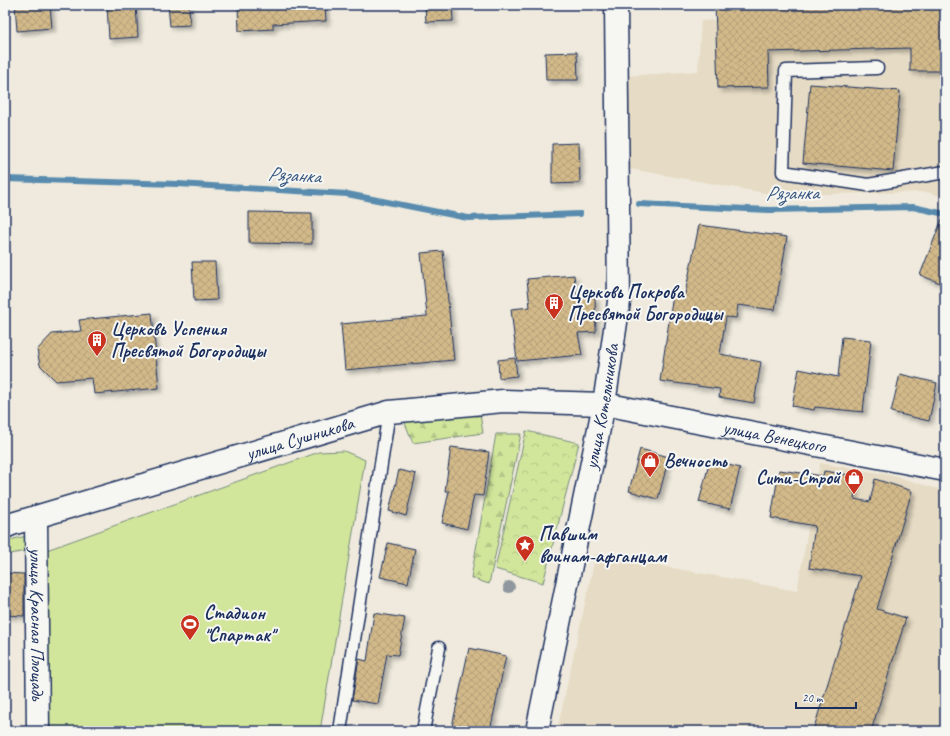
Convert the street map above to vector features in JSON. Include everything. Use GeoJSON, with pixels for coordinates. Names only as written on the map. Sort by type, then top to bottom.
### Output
{"type":"FeatureCollection","features":[{"type":"Feature","properties":{"kind":"street","name":"улица Котельникова"},"geometry":{"type":"LineString","coordinates":[[537,731],[604,404],[619,302],[616,5]]}},
{"type":"Feature","properties":{"kind":"street","name":"улица Сушникова"},"geometry":{"type":"LineString","coordinates":[[7,521],[36,517],[389,412],[503,401],[604,404]]}},
{"type":"Feature","properties":{"kind":"street","name":"улица Венецкого"},"geometry":{"type":"LineString","coordinates":[[604,404],[945,470]]}},
{"type":"Feature","properties":{"kind":"street","name":"улица Красная Площадь"},"geometry":{"type":"LineString","coordinates":[[36,517],[38,731]]}},
{"type":"Feature","properties":{"kind":"lane"},"geometry":{"type":"LineString","coordinates":[[877,68],[786,71],[783,172],[868,185],[945,172]]}},
{"type":"Feature","properties":{"kind":"lane"},"geometry":{"type":"LineString","coordinates":[[340,731],[389,412]]}},
{"type":"Feature","properties":{"kind":"lane"},"geometry":{"type":"LineString","coordinates":[[424,731],[439,648]]}},
{"type":"Feature","properties":{"kind":"shaded area"},"geometry":{"type":"Polygon","coordinates":[[[945,5],[945,197],[926,192],[776,195],[625,168],[627,76],[698,71],[701,21],[945,5]]]}},
{"type":"Feature","properties":{"kind":"shaded area"},"geometry":{"type":"Polygon","coordinates":[[[820,463],[890,475],[945,491],[945,731],[557,731],[596,554],[797,591],[820,463]]]}},
{"type":"Feature","properties":{"kind":"green space"},"geometry":{"type":"Polygon","coordinates":[[[479,408],[483,433],[413,443],[403,418],[479,408]]]}},
{"type":"Feature","properties":{"kind":"green space"},"geometry":{"type":"Polygon","coordinates":[[[526,431],[579,443],[543,583],[495,569],[526,431]]]}},
{"type":"Feature","properties":{"kind":"green space"},"geometry":{"type":"Polygon","coordinates":[[[496,434],[521,434],[489,584],[471,578],[496,434]]]}},
{"type":"Feature","properties":{"kind":"green space","name":"Стадион \"Спартак\""},"geometry":{"type":"Polygon","coordinates":[[[344,451],[365,460],[320,731],[46,731],[44,551],[319,452],[344,451]]]}},
{"type":"Feature","properties":{"kind":"green space"},"geometry":{"type":"Polygon","coordinates":[[[27,536],[31,550],[5,555],[5,541],[27,536]]]}},
{"type":"Feature","properties":{"kind":"building"},"geometry":{"type":"Polygon","coordinates":[[[15,5],[50,5],[52,28],[17,31],[15,5]]]}},
{"type":"Feature","properties":{"kind":"building"},"geometry":{"type":"Polygon","coordinates":[[[107,5],[136,5],[138,37],[109,39],[107,5]]]}},
{"type":"Feature","properties":{"kind":"building"},"geometry":{"type":"Polygon","coordinates":[[[168,5],[189,5],[190,25],[170,26],[168,5]]]}},
{"type":"Feature","properties":{"kind":"building"},"geometry":{"type":"Polygon","coordinates":[[[325,5],[326,21],[273,24],[273,29],[239,31],[238,6],[325,5]]]}},
{"type":"Feature","properties":{"kind":"building"},"geometry":{"type":"Polygon","coordinates":[[[425,5],[452,5],[453,21],[426,22],[425,5]]]}},
{"type":"Feature","properties":{"kind":"building"},"geometry":{"type":"Polygon","coordinates":[[[715,5],[945,5],[945,71],[910,71],[910,48],[768,52],[769,87],[718,88],[715,5]]]}},
{"type":"Feature","properties":{"kind":"building"},"geometry":{"type":"Polygon","coordinates":[[[577,52],[578,80],[546,80],[545,53],[577,52]]]}},
{"type":"Feature","properties":{"kind":"building"},"geometry":{"type":"Polygon","coordinates":[[[810,84],[900,91],[893,171],[803,163],[810,84]]]}},
{"type":"Feature","properties":{"kind":"building"},"geometry":{"type":"Polygon","coordinates":[[[579,143],[580,183],[552,184],[552,144],[579,143]]]}},
{"type":"Feature","properties":{"kind":"building"},"geometry":{"type":"Polygon","coordinates":[[[249,212],[312,213],[312,244],[249,243],[249,212]]]}},
{"type":"Feature","properties":{"kind":"building"},"geometry":{"type":"Polygon","coordinates":[[[945,214],[945,285],[920,275],[945,214]]]}},
{"type":"Feature","properties":{"kind":"building"},"geometry":{"type":"Polygon","coordinates":[[[699,225],[787,237],[775,310],[738,305],[736,318],[726,317],[720,354],[761,362],[754,403],[719,397],[720,389],[660,381],[673,295],[685,294],[699,225]]]}},
{"type":"Feature","properties":{"kind":"building"},"geometry":{"type":"Polygon","coordinates":[[[443,251],[454,360],[345,370],[341,324],[427,316],[421,253],[443,251]]]}},
{"type":"Feature","properties":{"kind":"building"},"geometry":{"type":"Polygon","coordinates":[[[192,262],[215,262],[217,300],[194,301],[192,262]]]}},
{"type":"Feature","properties":{"kind":"building","name":"Церковь Покрова Пресвятой Богородицы"},"geometry":{"type":"Polygon","coordinates":[[[574,275],[577,298],[595,297],[596,332],[578,333],[582,355],[517,361],[511,309],[530,307],[527,279],[574,275]]]}},
{"type":"Feature","properties":{"kind":"building","name":"Церковь Успения Пресвятой Богородицы"},"geometry":{"type":"Polygon","coordinates":[[[152,313],[159,388],[94,394],[92,378],[56,381],[40,365],[37,350],[52,334],[81,331],[79,320],[152,313]]]}},
{"type":"Feature","properties":{"kind":"building"},"geometry":{"type":"Polygon","coordinates":[[[842,337],[871,340],[863,412],[815,407],[814,410],[792,406],[799,369],[838,377],[842,337]]]}},
{"type":"Feature","properties":{"kind":"building"},"geometry":{"type":"Polygon","coordinates":[[[515,358],[517,376],[499,378],[498,360],[515,358]]]}},
{"type":"Feature","properties":{"kind":"building"},"geometry":{"type":"Polygon","coordinates":[[[900,374],[937,383],[929,421],[891,412],[900,374]]]}},
{"type":"Feature","properties":{"kind":"building"},"geometry":{"type":"Polygon","coordinates":[[[451,447],[489,452],[483,496],[474,495],[467,529],[442,523],[449,491],[445,491],[451,447]]]}},
{"type":"Feature","properties":{"kind":"building"},"geometry":{"type":"Polygon","coordinates":[[[640,449],[669,457],[658,499],[629,491],[640,449]]]}},
{"type":"Feature","properties":{"kind":"building"},"geometry":{"type":"Polygon","coordinates":[[[710,460],[740,468],[730,509],[699,502],[710,460]]]}},
{"type":"Feature","properties":{"kind":"building"},"geometry":{"type":"Polygon","coordinates":[[[399,470],[416,474],[406,516],[389,511],[399,470]]]}},
{"type":"Feature","properties":{"kind":"building"},"geometry":{"type":"Polygon","coordinates":[[[779,470],[823,476],[824,471],[856,476],[854,499],[870,502],[875,479],[912,491],[877,609],[906,618],[871,731],[813,731],[861,576],[809,568],[815,526],[771,518],[779,470]]]}},
{"type":"Feature","properties":{"kind":"building"},"geometry":{"type":"Polygon","coordinates":[[[388,543],[415,549],[408,583],[380,577],[388,543]]]}},
{"type":"Feature","properties":{"kind":"building"},"geometry":{"type":"Polygon","coordinates":[[[5,573],[24,574],[24,616],[5,615],[5,573]]]}},
{"type":"Feature","properties":{"kind":"building"},"geometry":{"type":"Polygon","coordinates":[[[374,613],[405,618],[398,655],[387,654],[378,704],[352,700],[359,659],[367,661],[374,613]]]}},
{"type":"Feature","properties":{"kind":"building"},"geometry":{"type":"Polygon","coordinates":[[[469,648],[506,656],[490,731],[451,731],[469,648]]]}},
{"type":"Feature","properties":{"kind":"waterway","name":"Рязанка"},"geometry":{"type":"LineString","coordinates":[[5,179],[178,184],[347,194],[468,218],[580,214]]}},
{"type":"Feature","properties":{"kind":"waterway","name":"Рязанка"},"geometry":{"type":"LineString","coordinates":[[639,204],[770,210],[913,207],[945,214]]}},
{"type":"Feature","properties":{"kind":"place","name":"Церковь Покрова Пресвятой Богородицы"},"geometry":{"type":"Point","coordinates":[554,320]}},
{"type":"Feature","properties":{"kind":"place","name":"Церковь Успения Пресвятой Богородицы"},"geometry":{"type":"Point","coordinates":[97,357]}},
{"type":"Feature","properties":{"kind":"place","name":"Вечность"},"geometry":{"type":"Point","coordinates":[650,478]}},
{"type":"Feature","properties":{"kind":"place","name":"Сити-Строй"},"geometry":{"type":"Point","coordinates":[854,495]}},
{"type":"Feature","properties":{"kind":"place","name":"Павшим воинам-афганцам"},"geometry":{"type":"Point","coordinates":[525,562]}},
{"type":"Feature","properties":{"kind":"place","name":"Стадион \"Спартак\""},"geometry":{"type":"Point","coordinates":[190,641]}}]}
